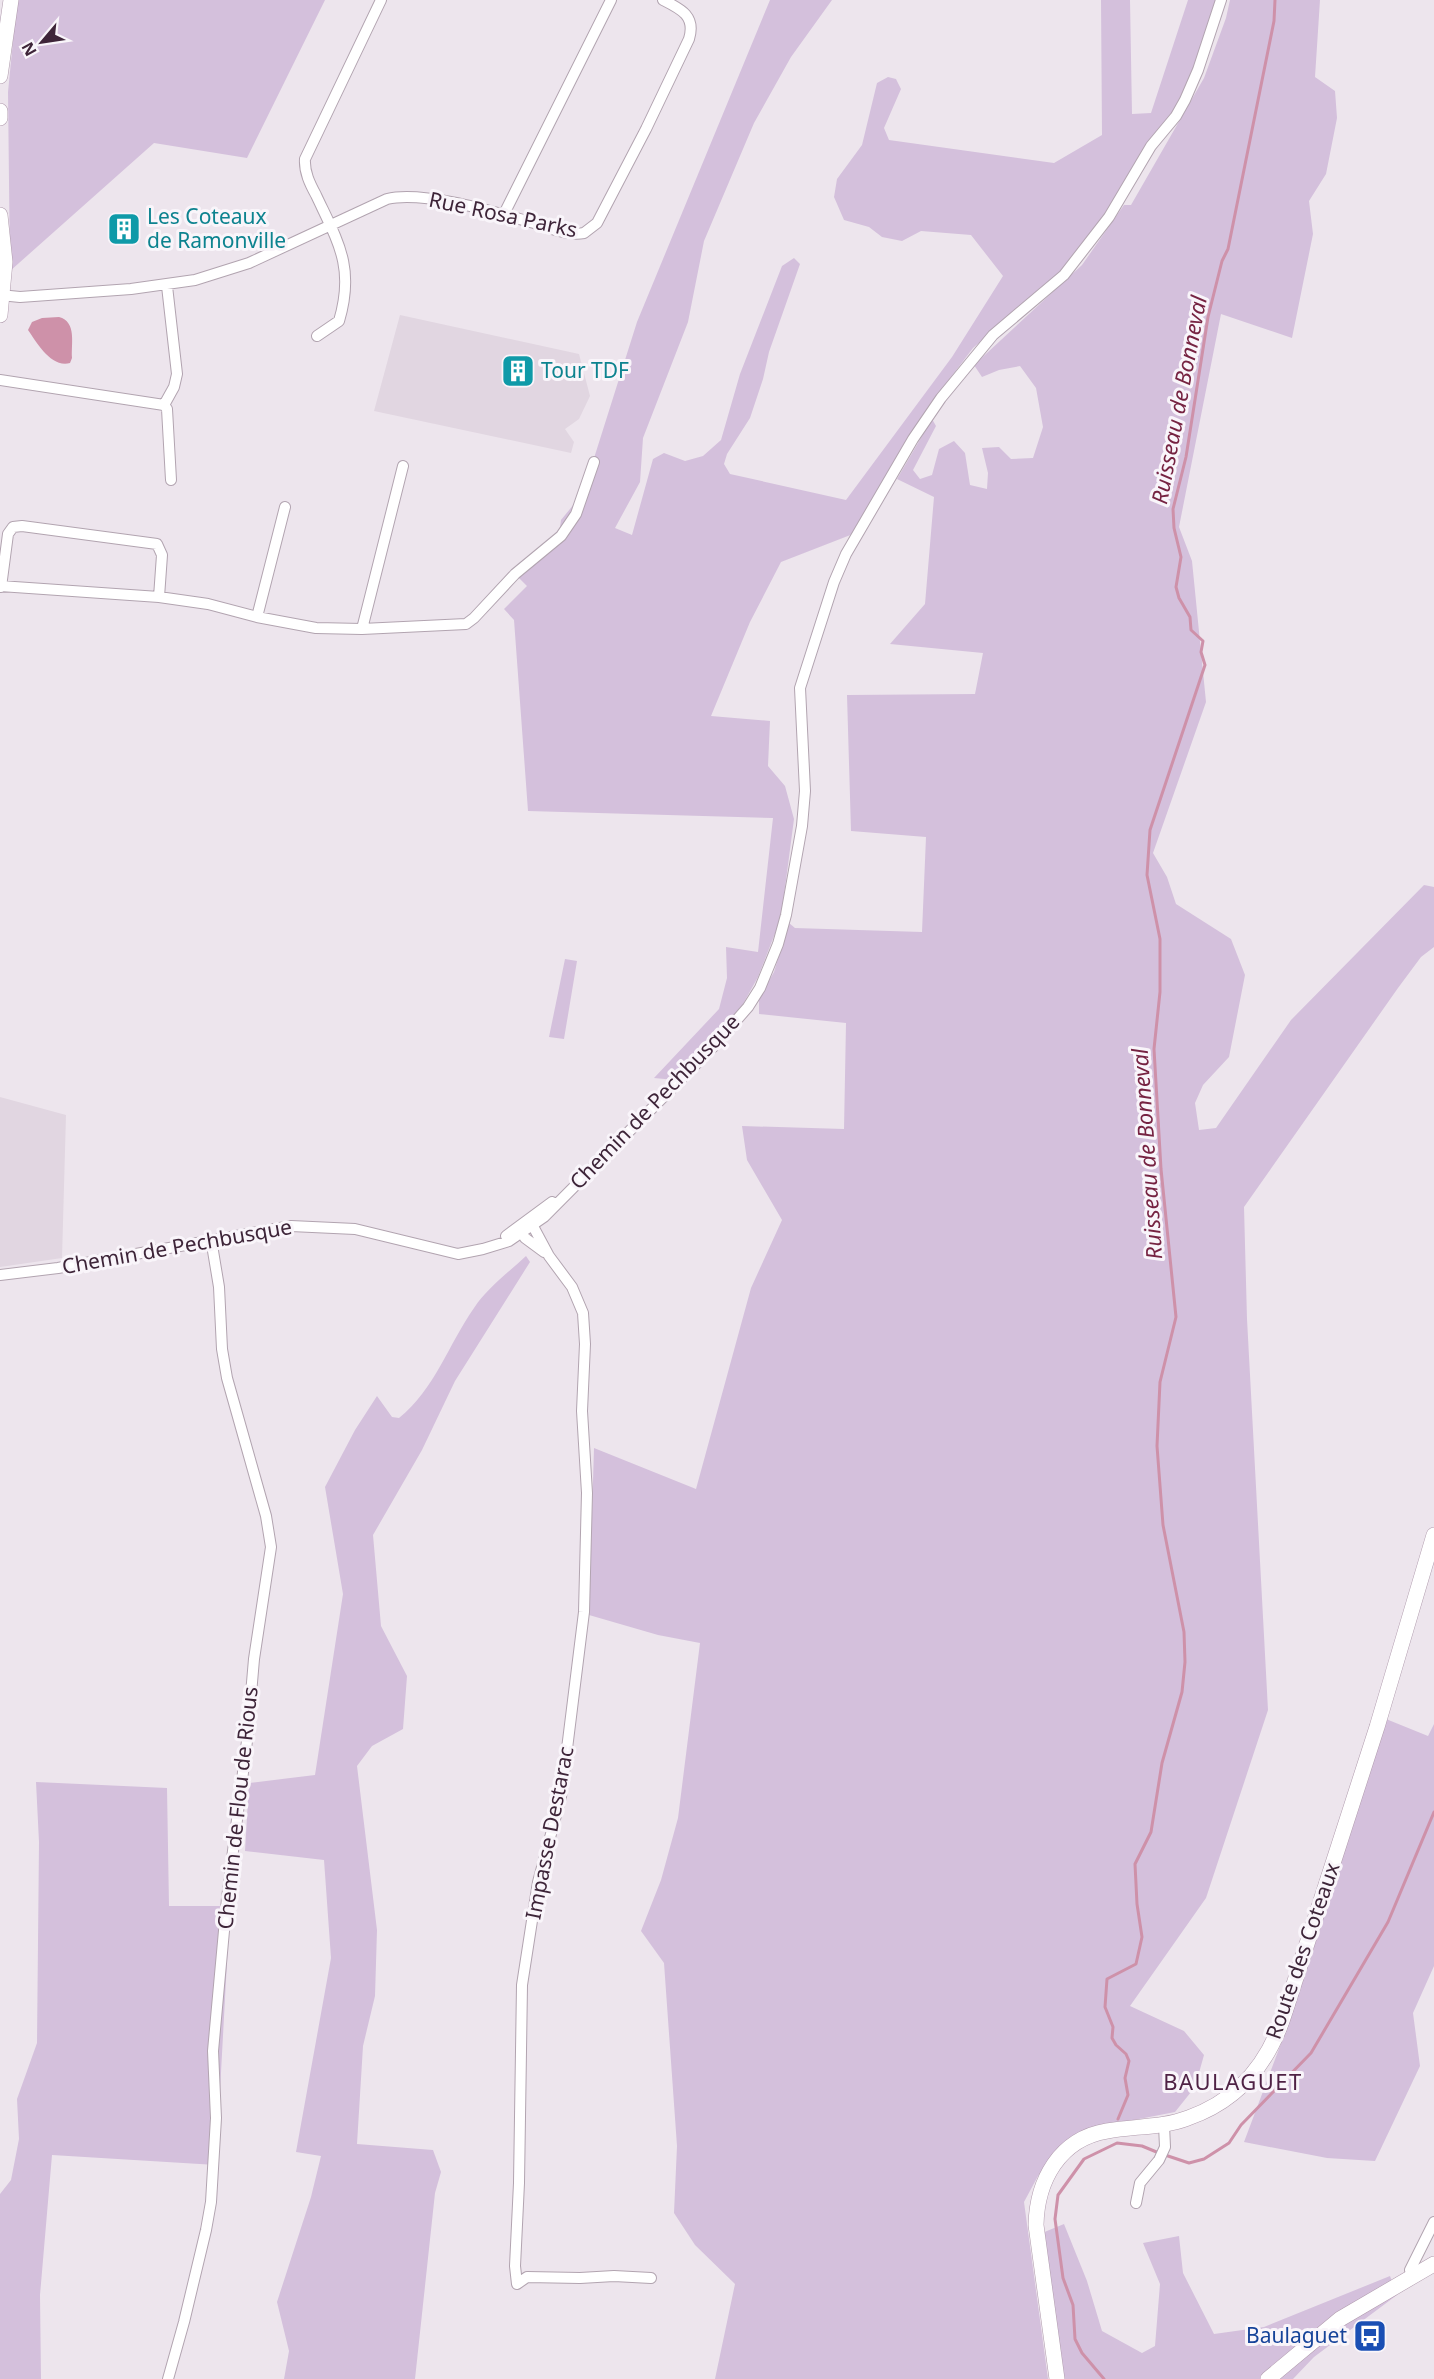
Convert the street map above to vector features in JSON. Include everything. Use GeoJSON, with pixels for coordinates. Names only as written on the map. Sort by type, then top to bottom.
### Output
{"type":"FeatureCollection","features":[{"type":"Feature","properties":{"kind":"street"},"geometry":{"type":"LineString","coordinates":[[0,76],[4,0]]}},
{"type":"Feature","properties":{"kind":"street"},"geometry":{"type":"LineString","coordinates":[[2,19],[11,0]]}},
{"type":"Feature","properties":{"kind":"street"},"geometry":{"type":"LineString","coordinates":[[317,336],[339,321],[345,296],[343,256],[309,180],[305,165],[306,155],[381,0]]}},
{"type":"Feature","properties":{"kind":"street"},"geometry":{"type":"LineString","coordinates":[[504,214],[610,0]]}},
{"type":"Feature","properties":{"kind":"street","name":"Rue Rosa Parks"},"geometry":{"type":"LineString","coordinates":[[1,295],[20,297],[167,286],[231,270],[387,199],[399,196],[412,195],[504,214],[572,234],[585,233],[595,226],[646,129],[690,35],[691,22],[688,15],[663,0]]}},
{"type":"Feature","properties":{"kind":"street","name":"Chemin de Pechbusque"},"geometry":{"type":"LineString","coordinates":[[494,1245],[528,1224],[565,1194],[713,1047],[748,1007],[760,988],[778,944],[786,915],[802,826],[805,779],[800,688],[834,582],[846,555],[913,439],[948,389],[993,335],[1064,275],[1110,217],[1151,146],[1176,116],[1185,100],[1198,70],[1221,0]]}},
{"type":"Feature","properties":{"kind":"street"},"geometry":{"type":"LineString","coordinates":[[0,111],[0,118]]}},
{"type":"Feature","properties":{"kind":"street"},"geometry":{"type":"LineString","coordinates":[[0,215],[5,262],[0,315]]}},
{"type":"Feature","properties":{"kind":"street"},"geometry":{"type":"LineString","coordinates":[[164,405],[174,387],[177,374],[167,286]]}},
{"type":"Feature","properties":{"kind":"street"},"geometry":{"type":"LineString","coordinates":[[0,380],[164,405],[167,409],[171,480]]}},
{"type":"Feature","properties":{"kind":"street"},"geometry":{"type":"LineString","coordinates":[[159,597],[162,555],[157,543],[22,526],[13,527],[8,534],[1,586],[159,597],[208,604],[257,617],[316,628],[455,626],[466,624],[474,618],[515,574],[561,536],[576,514],[594,462]]}},
{"type":"Feature","properties":{"kind":"street"},"geometry":{"type":"LineString","coordinates":[[362,629],[403,466]]}},
{"type":"Feature","properties":{"kind":"street"},"geometry":{"type":"LineString","coordinates":[[257,617],[285,507]]}},
{"type":"Feature","properties":{"kind":"street"},"geometry":{"type":"LineString","coordinates":[[522,1233],[528,1224]]}},
{"type":"Feature","properties":{"kind":"street","name":"Impasse Destarac"},"geometry":{"type":"LineString","coordinates":[[528,1224],[572,1287],[583,1313],[585,1344],[582,1411],[587,1493],[584,1612],[561,1797],[538,1882],[522,1986],[517,2284],[527,2277],[651,2278]]}},
{"type":"Feature","properties":{"kind":"street","name":"Chemin de Pechbusque"},"geometry":{"type":"LineString","coordinates":[[0,1275],[58,1268],[211,1239],[301,1226],[355,1229],[458,1254],[471,1253],[509,1241],[522,1233]]}},
{"type":"Feature","properties":{"kind":"street","name":"Impasse Destarac"},"geometry":{"type":"LineString","coordinates":[[522,1233],[525,1238],[549,1256]]}},
{"type":"Feature","properties":{"kind":"street","name":"Chemin de Flou de Rious"},"geometry":{"type":"LineString","coordinates":[[168,2379],[184,2322],[211,2202],[216,2118],[213,2051],[227,1898],[247,1741],[254,1659],[271,1546],[263,1505],[227,1378],[222,1349],[219,1287],[211,1239]]}},
{"type":"Feature","properties":{"kind":"street","name":"Route des Coteaux"},"geometry":{"type":"LineString","coordinates":[[1057,2379],[1036,2225],[1036,2210],[1042,2184],[1053,2165],[1066,2151],[1087,2137],[1105,2131],[1164,2125],[1204,2112],[1234,2094],[1260,2067],[1280,2029],[1377,1727],[1434,1535]]}},
{"type":"Feature","properties":{"kind":"street"},"geometry":{"type":"LineString","coordinates":[[1136,2203],[1140,2183],[1159,2160],[1165,2147],[1164,2125]]}},
{"type":"Feature","properties":{"kind":"street"},"geometry":{"type":"LineString","coordinates":[[1413,2275],[1410,2270],[1434,2223]]}},
{"type":"Feature","properties":{"kind":"street"},"geometry":{"type":"LineString","coordinates":[[1268,2379],[1341,2319],[1434,2264]]}},
{"type":"Feature","properties":{"kind":"shaded area"},"geometry":{"type":"Polygon","coordinates":[[[17,0],[325,0],[247,158],[154,143],[10,271],[8,92],[17,0]]]}},
{"type":"Feature","properties":{"kind":"shaded area"},"geometry":{"type":"Polygon","coordinates":[[[770,0],[832,0],[791,57],[754,123],[704,241],[688,322],[643,438],[640,482],[615,528],[632,535],[653,459],[664,453],[685,461],[703,456],[721,440],[740,374],[782,266],[794,258],[800,264],[769,352],[750,418],[727,454],[724,464],[730,474],[846,500],[952,357],[1003,276],[971,235],[921,231],[902,241],[882,237],[869,227],[844,220],[834,197],[837,179],[862,145],[877,83],[888,77],[896,79],[901,89],[884,128],[889,140],[1054,163],[1102,135],[1101,0],[1130,0],[1132,114],[1151,113],[1188,0],[1218,0],[1188,83],[1173,115],[1088,241],[1057,275],[973,348],[929,406],[853,534],[781,562],[750,622],[711,716],[770,721],[768,766],[785,786],[794,819],[781,918],[758,977],[743,1004],[705,1050],[675,1080],[654,1078],[719,1009],[727,978],[726,947],[758,952],[773,818],[528,811],[514,620],[504,609],[527,586],[515,574],[559,534],[561,520],[583,493],[637,322],[770,0]]]}},
{"type":"Feature","properties":{"kind":"shaded area"},"geometry":{"type":"Polygon","coordinates":[[[1230,0],[1320,0],[1315,77],[1335,91],[1337,118],[1326,174],[1309,201],[1313,234],[1292,338],[1221,314],[1179,527],[1192,561],[1206,702],[1153,853],[1167,877],[1176,904],[1231,939],[1245,975],[1229,1057],[1203,1085],[1195,1103],[1199,1130],[1216,1128],[1291,1020],[1424,885],[1434,887],[1434,947],[1421,957],[1398,988],[1244,1207],[1247,1319],[1268,1710],[1206,1898],[1130,2006],[1184,2031],[1204,2055],[1195,2087],[1175,2112],[1093,2128],[1068,2140],[1038,2176],[1024,2202],[1048,2379],[715,2379],[735,2284],[695,2245],[674,2213],[677,2146],[664,1963],[641,1931],[661,1880],[678,1818],[700,1643],[658,1635],[589,1615],[594,1448],[696,1489],[751,1288],[782,1220],[747,1160],[742,1126],[844,1129],[846,1023],[759,1014],[759,998],[774,972],[789,923],[795,928],[922,932],[926,837],[851,831],[847,695],[975,694],[983,653],[890,644],[925,604],[934,497],[897,479],[932,419],[936,426],[913,470],[920,479],[932,475],[939,449],[954,441],[965,453],[970,485],[987,489],[988,473],[982,448],[999,447],[1011,459],[1033,458],[1043,427],[1036,388],[1020,366],[999,370],[982,377],[974,365],[1082,265],[1124,205],[1131,205],[1204,78],[1226,18],[1230,0]]]}},
{"type":"Feature","properties":{"kind":"shaded area"},"geometry":{"type":"Polygon","coordinates":[[[400,315],[579,354],[590,396],[579,419],[565,429],[574,442],[571,453],[374,411],[400,315]]]}},
{"type":"Feature","properties":{"kind":"shaded area"},"geometry":{"type":"Polygon","coordinates":[[[59,317],[65,320],[71,328],[72,358],[70,363],[63,364],[51,358],[28,330],[32,322],[42,318],[59,317]]]}},
{"type":"Feature","properties":{"kind":"shaded area"},"geometry":{"type":"Polygon","coordinates":[[[565,959],[577,961],[564,1039],[549,1037],[565,959]]]}},
{"type":"Feature","properties":{"kind":"shaded area"},"geometry":{"type":"Polygon","coordinates":[[[0,1097],[66,1115],[62,1258],[0,1267],[0,1097]]]}},
{"type":"Feature","properties":{"kind":"shaded area"},"geometry":{"type":"Polygon","coordinates":[[[526,1256],[530,1262],[455,1381],[422,1450],[373,1535],[381,1626],[407,1676],[403,1729],[372,1746],[357,1766],[377,1930],[375,1996],[363,2046],[357,2144],[433,2150],[441,2172],[435,2193],[415,2379],[284,2379],[289,2351],[277,2302],[311,2197],[321,2156],[296,2152],[331,1958],[324,1860],[245,1851],[249,1783],[315,1775],[343,1594],[325,1487],[355,1430],[377,1396],[392,1417],[399,1418],[432,1380],[479,1301],[526,1256]]]}},
{"type":"Feature","properties":{"kind":"shaded area"},"geometry":{"type":"Polygon","coordinates":[[[1386,1719],[1428,1736],[1434,1724],[1434,1966],[1413,2013],[1420,2066],[1375,2161],[1327,2158],[1244,2142],[1288,2025],[1386,1719]]]}},
{"type":"Feature","properties":{"kind":"shaded area"},"geometry":{"type":"Polygon","coordinates":[[[36,1782],[167,1788],[169,1906],[230,1906],[216,2165],[52,2155],[40,2295],[41,2379],[0,2379],[0,2194],[11,2180],[19,2139],[17,2099],[37,2043],[39,1842],[36,1782]]]}},
{"type":"Feature","properties":{"kind":"shaded area"},"geometry":{"type":"Polygon","coordinates":[[[1064,2224],[1087,2281],[1102,2331],[1142,2353],[1155,2346],[1160,2284],[1143,2243],[1179,2236],[1183,2273],[1214,2334],[1264,2327],[1390,2276],[1397,2295],[1314,2357],[1293,2379],[1063,2379],[1042,2233],[1064,2224]]]}},
{"type":"Feature","properties":{"kind":"waterway","name":"Ruisseau de Bonneval"},"geometry":{"type":"LineString","coordinates":[[1118,2119],[1128,2095],[1125,2078],[1129,2061],[1112,2038],[1113,2027],[1105,2007],[1107,1979],[1136,1964],[1142,1937],[1137,1904],[1135,1864],[1151,1832],[1162,1763],[1182,1692],[1185,1662],[1184,1632],[1163,1525],[1157,1446],[1160,1382],[1176,1317],[1161,1169],[1154,1049],[1160,992],[1160,939],[1147,875],[1150,830],[1205,665],[1201,652],[1203,641],[1191,630],[1190,617],[1179,598],[1176,587],[1181,557],[1174,528],[1173,509],[1186,457],[1208,317],[1222,261],[1228,249],[1274,21],[1275,0]]}},
{"type":"Feature","properties":{"kind":"waterway"},"geometry":{"type":"LineString","coordinates":[[1165,2155],[1189,2163],[1204,2159],[1229,2143],[1241,2125],[1311,2053],[1388,1922],[1434,1812]]}},
{"type":"Feature","properties":{"kind":"waterway"},"geometry":{"type":"LineString","coordinates":[[1104,2379],[1082,2353],[1075,2339],[1073,2305],[1063,2278],[1055,2219],[1058,2195],[1084,2159],[1117,2143],[1142,2146],[1159,2153]]}},
{"type":"Feature","properties":{"kind":"place","name":"Les Coteaux de Ramonville"},"geometry":{"type":"Point","coordinates":[124,229]}},
{"type":"Feature","properties":{"kind":"place","name":"Tour TDF"},"geometry":{"type":"Point","coordinates":[518,371]}},
{"type":"Feature","properties":{"kind":"place","name":"Baulaguet"},"geometry":{"type":"Point","coordinates":[1370,2336]}},
{"type":"Feature","properties":{"kind":"district","name":"BAULAGUET"},"geometry":{"type":"Point","coordinates":[1233,2082]}}]}
